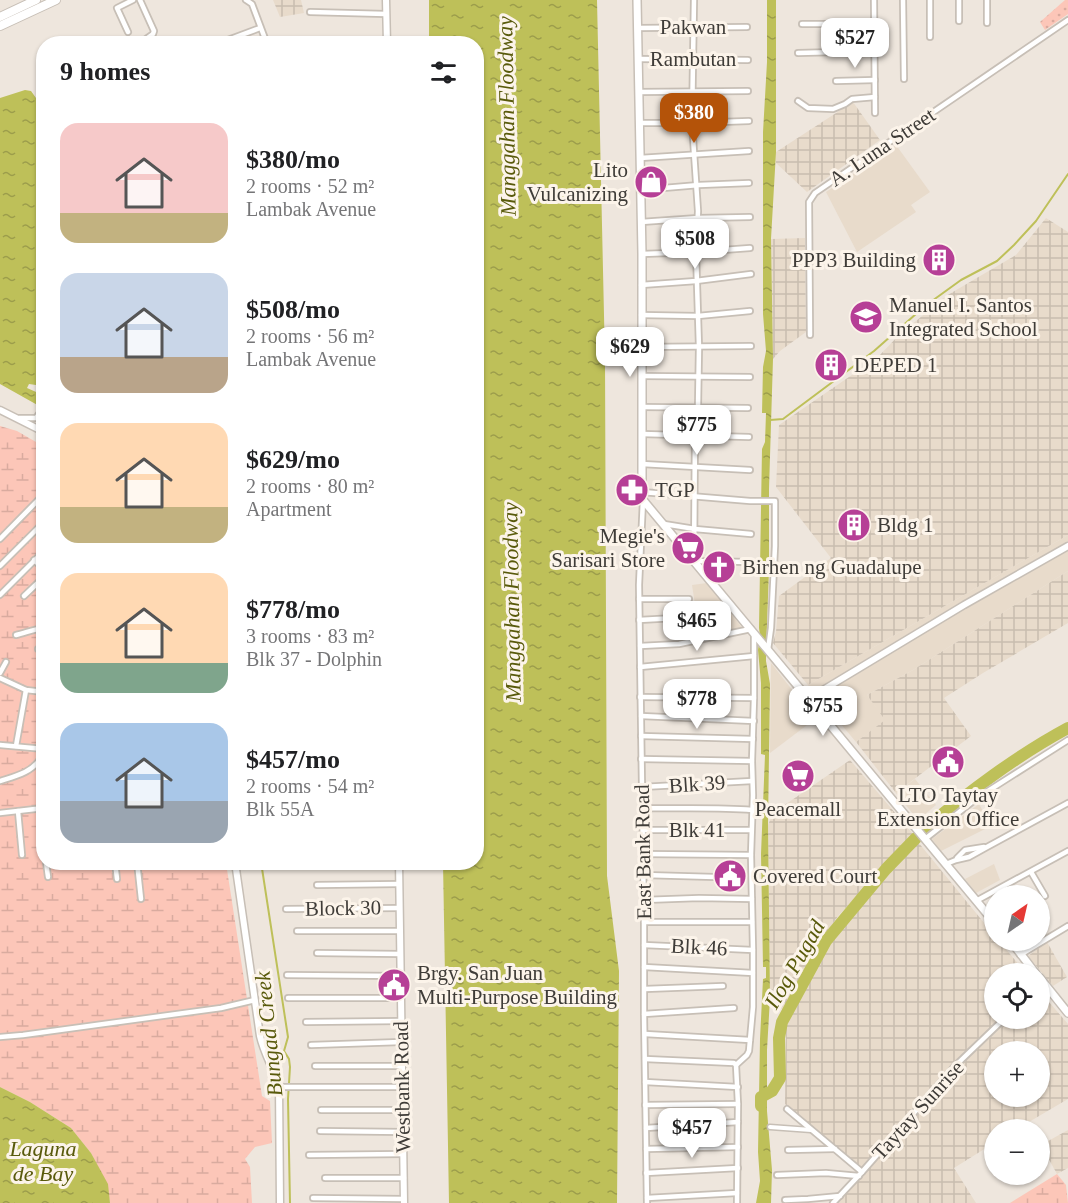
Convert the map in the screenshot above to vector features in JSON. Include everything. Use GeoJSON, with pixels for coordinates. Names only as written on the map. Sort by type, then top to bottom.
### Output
{"type":"FeatureCollection","features":[{"type":"Feature","properties":{"kind":"main road"},"geometry":{"type":"LineString","coordinates":[[0,17],[36,0]]}},
{"type":"Feature","properties":{"kind":"main road"},"geometry":{"type":"LineString","coordinates":[[0,26],[56,0]]}},
{"type":"Feature","properties":{"kind":"main road"},"geometry":{"type":"LineString","coordinates":[[638,0],[642,254],[642,496],[984,910]]}},
{"type":"Feature","properties":{"kind":"main road"},"geometry":{"type":"LineString","coordinates":[[1017,951],[1027,963]]}},
{"type":"Feature","properties":{"kind":"main road"},"geometry":{"type":"LineString","coordinates":[[1050,991],[1068,1013]]}},
{"type":"Feature","properties":{"kind":"street"},"geometry":{"type":"LineString","coordinates":[[128,32],[117,8],[133,0]]}},
{"type":"Feature","properties":{"kind":"street"},"geometry":{"type":"LineString","coordinates":[[140,0],[154,31],[150,36]]}},
{"type":"Feature","properties":{"kind":"street"},"geometry":{"type":"LineString","coordinates":[[246,0],[252,4],[264,36]]}},
{"type":"Feature","properties":{"kind":"street"},"geometry":{"type":"LineString","coordinates":[[386,0],[387,36]]}},
{"type":"Feature","properties":{"kind":"street"},"geometry":{"type":"LineString","coordinates":[[694,0],[692,123],[698,218],[696,281],[699,347],[695,434],[694,561],[749,562]]}},
{"type":"Feature","properties":{"kind":"street"},"geometry":{"type":"LineString","coordinates":[[874,0],[875,113]]}},
{"type":"Feature","properties":{"kind":"street"},"geometry":{"type":"LineString","coordinates":[[903,0],[904,79]]}},
{"type":"Feature","properties":{"kind":"street"},"geometry":{"type":"LineString","coordinates":[[930,0],[930,37]]}},
{"type":"Feature","properties":{"kind":"street"},"geometry":{"type":"LineString","coordinates":[[959,0],[959,21]]}},
{"type":"Feature","properties":{"kind":"street"},"geometry":{"type":"LineString","coordinates":[[987,23],[987,2],[993,0]]}},
{"type":"Feature","properties":{"kind":"street"},"geometry":{"type":"LineString","coordinates":[[310,12],[386,14]]}},
{"type":"Feature","properties":{"kind":"street","name":"A. Luna Street"},"geometry":{"type":"LineString","coordinates":[[810,335],[809,202],[815,193],[1068,20]]}},
{"type":"Feature","properties":{"kind":"street"},"geometry":{"type":"LineString","coordinates":[[802,24],[874,24]]}},
{"type":"Feature","properties":{"kind":"street","name":"Pakwan"},"geometry":{"type":"LineString","coordinates":[[638,27],[747,27]]}},
{"type":"Feature","properties":{"kind":"street"},"geometry":{"type":"LineString","coordinates":[[238,36],[260,28]]}},
{"type":"Feature","properties":{"kind":"street"},"geometry":{"type":"LineString","coordinates":[[798,52],[874,51]]}},
{"type":"Feature","properties":{"kind":"street","name":"Rambutan"},"geometry":{"type":"LineString","coordinates":[[638,59],[748,60]]}},
{"type":"Feature","properties":{"kind":"street"},"geometry":{"type":"LineString","coordinates":[[836,81],[875,80]]}},
{"type":"Feature","properties":{"kind":"street"},"geometry":{"type":"LineString","coordinates":[[639,92],[748,91]]}},
{"type":"Feature","properties":{"kind":"street"},"geometry":{"type":"LineString","coordinates":[[798,101],[808,108],[833,109],[852,99],[875,97]]}},
{"type":"Feature","properties":{"kind":"street"},"geometry":{"type":"LineString","coordinates":[[639,123],[748,121]]}},
{"type":"Feature","properties":{"kind":"street"},"geometry":{"type":"LineString","coordinates":[[640,158],[749,151]]}},
{"type":"Feature","properties":{"kind":"street"},"geometry":{"type":"LineString","coordinates":[[640,190],[749,183]]}},
{"type":"Feature","properties":{"kind":"street"},"geometry":{"type":"LineString","coordinates":[[640,222],[750,217]]}},
{"type":"Feature","properties":{"kind":"street"},"geometry":{"type":"LineString","coordinates":[[642,254],[750,248]]}},
{"type":"Feature","properties":{"kind":"street"},"geometry":{"type":"LineString","coordinates":[[642,285],[751,274]]}},
{"type":"Feature","properties":{"kind":"street"},"geometry":{"type":"LineString","coordinates":[[641,315],[698,316],[750,311]]}},
{"type":"Feature","properties":{"kind":"street"},"geometry":{"type":"LineString","coordinates":[[641,347],[752,346]]}},
{"type":"Feature","properties":{"kind":"street"},"geometry":{"type":"LineString","coordinates":[[642,376],[750,376]]}},
{"type":"Feature","properties":{"kind":"street"},"geometry":{"type":"LineString","coordinates":[[642,407],[748,408]]}},
{"type":"Feature","properties":{"kind":"street"},"geometry":{"type":"LineString","coordinates":[[0,410],[36,428]]}},
{"type":"Feature","properties":{"kind":"street"},"geometry":{"type":"LineString","coordinates":[[17,418],[36,418]]}},
{"type":"Feature","properties":{"kind":"street"},"geometry":{"type":"LineString","coordinates":[[642,434],[749,436]]}},
{"type":"Feature","properties":{"kind":"street"},"geometry":{"type":"LineString","coordinates":[[642,464],[750,470]]}},
{"type":"Feature","properties":{"kind":"street"},"geometry":{"type":"LineString","coordinates":[[642,496],[773,501],[776,546],[768,650]]}},
{"type":"Feature","properties":{"kind":"street","name":"East Bank Road"},"geometry":{"type":"LineString","coordinates":[[642,496],[639,620],[647,1201]]}},
{"type":"Feature","properties":{"kind":"street"},"geometry":{"type":"LineString","coordinates":[[0,539],[36,502]]}},
{"type":"Feature","properties":{"kind":"street"},"geometry":{"type":"LineString","coordinates":[[663,524],[751,534]]}},
{"type":"Feature","properties":{"kind":"street"},"geometry":{"type":"LineString","coordinates":[[0,566],[36,530]]}},
{"type":"Feature","properties":{"kind":"street"},"geometry":{"type":"LineString","coordinates":[[808,699],[964,605],[1068,546]]}},
{"type":"Feature","properties":{"kind":"street"},"geometry":{"type":"LineString","coordinates":[[0,595],[34,560]]}},
{"type":"Feature","properties":{"kind":"street"},"geometry":{"type":"LineString","coordinates":[[24,596],[36,585]]}},
{"type":"Feature","properties":{"kind":"street"},"geometry":{"type":"LineString","coordinates":[[639,599],[689,599]]}},
{"type":"Feature","properties":{"kind":"street"},"geometry":{"type":"LineString","coordinates":[[639,620],[694,617]]}},
{"type":"Feature","properties":{"kind":"street"},"geometry":{"type":"LineString","coordinates":[[16,635],[36,629]]}},
{"type":"Feature","properties":{"kind":"street"},"geometry":{"type":"LineString","coordinates":[[640,646],[679,644],[753,631],[754,721],[751,855],[753,1006],[748,1053],[736,1065]]}},
{"type":"Feature","properties":{"kind":"street"},"geometry":{"type":"LineString","coordinates":[[640,667],[754,656]]}},
{"type":"Feature","properties":{"kind":"street"},"geometry":{"type":"LineString","coordinates":[[0,673],[6,662]]}},
{"type":"Feature","properties":{"kind":"street"},"geometry":{"type":"LineString","coordinates":[[0,678],[26,690],[36,691]]}},
{"type":"Feature","properties":{"kind":"street"},"geometry":{"type":"LineString","coordinates":[[16,746],[26,690]]}},
{"type":"Feature","properties":{"kind":"street"},"geometry":{"type":"LineString","coordinates":[[640,697],[754,698]]}},
{"type":"Feature","properties":{"kind":"street"},"geometry":{"type":"LineString","coordinates":[[641,716],[754,721]]}},
{"type":"Feature","properties":{"kind":"street"},"geometry":{"type":"LineString","coordinates":[[641,736],[753,739]]}},
{"type":"Feature","properties":{"kind":"street"},"geometry":{"type":"LineString","coordinates":[[925,839],[977,798],[1068,740]]}},
{"type":"Feature","properties":{"kind":"street"},"geometry":{"type":"LineString","coordinates":[[0,745],[36,748]]}},
{"type":"Feature","properties":{"kind":"street"},"geometry":{"type":"LineString","coordinates":[[641,759],[752,761]]}},
{"type":"Feature","properties":{"kind":"street"},"geometry":{"type":"LineString","coordinates":[[0,781],[29,771],[36,765]]}},
{"type":"Feature","properties":{"kind":"street","name":"Blk 39"},"geometry":{"type":"LineString","coordinates":[[642,787],[752,781]]}},
{"type":"Feature","properties":{"kind":"street"},"geometry":{"type":"LineString","coordinates":[[946,864],[956,860],[965,850],[987,847],[1068,802]]}},
{"type":"Feature","properties":{"kind":"street"},"geometry":{"type":"LineString","coordinates":[[642,808],[752,810]]}},
{"type":"Feature","properties":{"kind":"street"},"geometry":{"type":"LineString","coordinates":[[0,813],[36,810]]}},
{"type":"Feature","properties":{"kind":"street"},"geometry":{"type":"LineString","coordinates":[[18,811],[22,855]]}},
{"type":"Feature","properties":{"kind":"street","name":"Blk 41"},"geometry":{"type":"LineString","coordinates":[[643,830],[752,831]]}},
{"type":"Feature","properties":{"kind":"street"},"geometry":{"type":"LineString","coordinates":[[976,901],[1068,851]]}},
{"type":"Feature","properties":{"kind":"street"},"geometry":{"type":"LineString","coordinates":[[643,854],[751,855]]}},
{"type":"Feature","properties":{"kind":"street"},"geometry":{"type":"LineString","coordinates":[[47,870],[48,877]]}},
{"type":"Feature","properties":{"kind":"street"},"geometry":{"type":"LineString","coordinates":[[116,870],[117,879]]}},
{"type":"Feature","properties":{"kind":"street"},"geometry":{"type":"LineString","coordinates":[[138,870],[141,899]]}},
{"type":"Feature","properties":{"kind":"street"},"geometry":{"type":"LineString","coordinates":[[237,870],[262,1047],[282,1087],[280,1203]]}},
{"type":"Feature","properties":{"kind":"street","name":"Westbank Road"},"geometry":{"type":"LineString","coordinates":[[399,870],[404,1201]]}},
{"type":"Feature","properties":{"kind":"street"},"geometry":{"type":"LineString","coordinates":[[1031,872],[1039,885]]}},
{"type":"Feature","properties":{"kind":"street"},"geometry":{"type":"LineString","coordinates":[[644,876],[715,877]]}},
{"type":"Feature","properties":{"kind":"street"},"geometry":{"type":"LineString","coordinates":[[317,885],[399,884]]}},
{"type":"Feature","properties":{"kind":"street"},"geometry":{"type":"LineString","coordinates":[[644,900],[752,899]]}},
{"type":"Feature","properties":{"kind":"street","name":"Block 30"},"geometry":{"type":"LineString","coordinates":[[286,909],[399,908]]}},
{"type":"Feature","properties":{"kind":"street"},"geometry":{"type":"LineString","coordinates":[[644,922],[752,922]]}},
{"type":"Feature","properties":{"kind":"street"},"geometry":{"type":"LineString","coordinates":[[1020,955],[1068,926]]}},
{"type":"Feature","properties":{"kind":"street"},"geometry":{"type":"LineString","coordinates":[[297,931],[400,931]]}},
{"type":"Feature","properties":{"kind":"street","name":"Blk 46"},"geometry":{"type":"LineString","coordinates":[[644,945],[753,950]]}},
{"type":"Feature","properties":{"kind":"street"},"geometry":{"type":"LineString","coordinates":[[317,953],[400,954]]}},
{"type":"Feature","properties":{"kind":"street"},"geometry":{"type":"LineString","coordinates":[[645,968],[753,973]]}},
{"type":"Feature","properties":{"kind":"street"},"geometry":{"type":"LineString","coordinates":[[287,975],[400,976]]}},
{"type":"Feature","properties":{"kind":"street"},"geometry":{"type":"LineString","coordinates":[[645,989],[723,986]]}},
{"type":"Feature","properties":{"kind":"street"},"geometry":{"type":"LineString","coordinates":[[288,998],[400,998]]}},
{"type":"Feature","properties":{"kind":"street"},"geometry":{"type":"LineString","coordinates":[[0,1037],[221,1008],[255,1000]]}},
{"type":"Feature","properties":{"kind":"street"},"geometry":{"type":"LineString","coordinates":[[644,1014],[734,1008]]}},
{"type":"Feature","properties":{"kind":"street"},"geometry":{"type":"LineString","coordinates":[[306,1022],[401,1021]]}},
{"type":"Feature","properties":{"kind":"street","name":"Taytay Sunrise"},"geometry":{"type":"LineString","coordinates":[[833,1203],[956,1066],[994,1029]]}},
{"type":"Feature","properties":{"kind":"street"},"geometry":{"type":"LineString","coordinates":[[645,1034],[750,1040]]}},
{"type":"Feature","properties":{"kind":"street"},"geometry":{"type":"LineString","coordinates":[[311,1045],[401,1042]]}},
{"type":"Feature","properties":{"kind":"street"},"geometry":{"type":"LineString","coordinates":[[645,1059],[736,1065]]}},
{"type":"Feature","properties":{"kind":"street"},"geometry":{"type":"LineString","coordinates":[[736,1065],[738,1087],[737,1203]]}},
{"type":"Feature","properties":{"kind":"street"},"geometry":{"type":"LineString","coordinates":[[315,1066],[402,1066]]}},
{"type":"Feature","properties":{"kind":"street"},"geometry":{"type":"LineString","coordinates":[[645,1082],[738,1087]]}},
{"type":"Feature","properties":{"kind":"street"},"geometry":{"type":"LineString","coordinates":[[282,1087],[402,1087]]}},
{"type":"Feature","properties":{"kind":"street"},"geometry":{"type":"LineString","coordinates":[[645,1105],[738,1104]]}},
{"type":"Feature","properties":{"kind":"street"},"geometry":{"type":"LineString","coordinates":[[787,1109],[861,1174]]}},
{"type":"Feature","properties":{"kind":"street"},"geometry":{"type":"LineString","coordinates":[[321,1110],[402,1110]]}},
{"type":"Feature","properties":{"kind":"street"},"geometry":{"type":"LineString","coordinates":[[646,1128],[738,1122]]}},
{"type":"Feature","properties":{"kind":"street"},"geometry":{"type":"LineString","coordinates":[[770,1127],[812,1130]]}},
{"type":"Feature","properties":{"kind":"street"},"geometry":{"type":"LineString","coordinates":[[320,1131],[403,1132]]}},
{"type":"Feature","properties":{"kind":"street"},"geometry":{"type":"LineString","coordinates":[[646,1149],[738,1147]]}},
{"type":"Feature","properties":{"kind":"street"},"geometry":{"type":"LineString","coordinates":[[788,1150],[835,1149]]}},
{"type":"Feature","properties":{"kind":"street"},"geometry":{"type":"LineString","coordinates":[[309,1155],[403,1154]]}},
{"type":"Feature","properties":{"kind":"street"},"geometry":{"type":"LineString","coordinates":[[646,1173],[738,1168]]}},
{"type":"Feature","properties":{"kind":"street"},"geometry":{"type":"LineString","coordinates":[[777,1175],[861,1174]]}},
{"type":"Feature","properties":{"kind":"street"},"geometry":{"type":"LineString","coordinates":[[325,1178],[404,1178]]}},
{"type":"Feature","properties":{"kind":"street"},"geometry":{"type":"LineString","coordinates":[[647,1201],[737,1193]]}},
{"type":"Feature","properties":{"kind":"street"},"geometry":{"type":"LineString","coordinates":[[785,1200],[840,1196]]}},
{"type":"Feature","properties":{"kind":"street"},"geometry":{"type":"LineString","coordinates":[[313,1198],[404,1201]]}},
{"type":"Feature","properties":{"kind":"shaded area"},"geometry":{"type":"Polygon","coordinates":[[[273,0],[301,0],[304,13],[280,17],[273,0]]]}},
{"type":"Feature","properties":{"kind":"shaded area"},"geometry":{"type":"Polygon","coordinates":[[[853,102],[880,140],[807,192],[776,163],[776,152],[853,102]]]}},
{"type":"Feature","properties":{"kind":"shaded area"},"geometry":{"type":"Polygon","coordinates":[[[896,145],[930,192],[911,205],[916,212],[857,252],[826,192],[896,145]]]}},
{"type":"Feature","properties":{"kind":"shaded area"},"geometry":{"type":"Polygon","coordinates":[[[1046,218],[1068,232],[1068,535],[808,685],[773,643],[779,596],[831,558],[776,487],[779,425],[878,357],[898,336],[946,296],[1016,255],[1046,218]]]}},
{"type":"Feature","properties":{"kind":"shaded area"},"geometry":{"type":"Polygon","coordinates":[[[805,238],[806,332],[773,359],[771,239],[805,238]]]}},
{"type":"Feature","properties":{"kind":"shaded area"},"geometry":{"type":"Polygon","coordinates":[[[1068,535],[1068,571],[913,670],[867,695],[886,720],[856,742],[808,685],[1068,535]]]}},
{"type":"Feature","properties":{"kind":"shaded area"},"geometry":{"type":"Polygon","coordinates":[[[1068,571],[1068,623],[944,698],[971,736],[896,793],[856,742],[885,720],[867,695],[913,670],[1068,571]]]}},
{"type":"Feature","properties":{"kind":"shaded area"},"geometry":{"type":"Polygon","coordinates":[[[707,583],[743,629],[700,637],[692,585],[707,583]]]}},
{"type":"Feature","properties":{"kind":"shaded area"},"geometry":{"type":"Polygon","coordinates":[[[771,663],[815,719],[770,753],[771,663]]]}},
{"type":"Feature","properties":{"kind":"shaded area"},"geometry":{"type":"Polygon","coordinates":[[[850,760],[914,835],[839,915],[819,943],[784,1011],[770,998],[768,825],[773,813],[850,760]]]}},
{"type":"Feature","properties":{"kind":"shaded area"},"geometry":{"type":"Polygon","coordinates":[[[915,779],[936,805],[918,820],[896,793],[915,779]]]}},
{"type":"Feature","properties":{"kind":"shaded area"},"geometry":{"type":"Polygon","coordinates":[[[979,804],[991,826],[941,851],[932,839],[979,804]]]}},
{"type":"Feature","properties":{"kind":"shaded area"},"geometry":{"type":"Polygon","coordinates":[[[918,842],[984,923],[984,951],[1007,951],[1018,963],[984,963],[984,1029],[990,1029],[953,1064],[862,1168],[785,1104],[786,1021],[830,938],[918,842]]]}},
{"type":"Feature","properties":{"kind":"shaded area"},"geometry":{"type":"Polygon","coordinates":[[[994,864],[1000,880],[991,885],[984,885],[984,889],[976,893],[965,879],[994,864]]]}},
{"type":"Feature","properties":{"kind":"shaded area"},"geometry":{"type":"Polygon","coordinates":[[[1050,947],[1067,977],[1053,986],[1050,982],[1050,963],[1034,963],[1028,956],[1035,951],[1050,951],[1050,947]]]}},
{"type":"Feature","properties":{"kind":"shaded area"},"geometry":{"type":"Polygon","coordinates":[[[1050,1003],[1068,1024],[1068,1099],[1034,1119],[984,1119],[984,1149],[954,1168],[976,1203],[837,1203],[958,1068],[984,1044],[984,1107],[1050,1107],[1050,1041],[987,1041],[999,1029],[1050,1029],[1050,1003]]]}},
{"type":"Feature","properties":{"kind":"shaded area"},"geometry":{"type":"Polygon","coordinates":[[[1068,1130],[1068,1168],[1057,1174],[1050,1161],[1050,1140],[1068,1130]]]}},
{"type":"Feature","properties":{"kind":"green space"},"geometry":{"type":"Polygon","coordinates":[[[1065,0],[1068,0],[1068,14],[1045,30],[1040,22],[1065,0]]]}},
{"type":"Feature","properties":{"kind":"green space"},"geometry":{"type":"Polygon","coordinates":[[[0,426],[17,431],[36,442],[36,870],[227,870],[262,1096],[270,1101],[272,1143],[255,1147],[245,1159],[250,1167],[252,1203],[110,1203],[107,1184],[91,1153],[71,1128],[30,1102],[0,1087],[0,426]]]}},
{"type":"Feature","properties":{"kind":"green space"},"geometry":{"type":"Polygon","coordinates":[[[1057,1174],[1066,1185],[1068,1203],[1010,1203],[1039,1185],[1050,1185],[1050,1178],[1057,1174]]]}},
{"type":"Feature","properties":{"kind":"water","name":"Manggahan Floodway"},"geometry":{"type":"Polygon","coordinates":[[[429,0],[597,0],[605,360],[607,876],[619,971],[617,1203],[449,1203],[443,870],[484,870],[484,36],[429,36],[429,0]]]}},
{"type":"Feature","properties":{"kind":"water"},"geometry":{"type":"Polygon","coordinates":[[[767,0],[776,0],[776,152],[771,239],[773,359],[766,651],[770,684],[768,825],[770,998],[767,1111],[772,1170],[771,1203],[756,1203],[760,1181],[758,1152],[760,1039],[763,979],[766,978],[766,967],[763,967],[761,854],[765,755],[761,754],[761,683],[758,650],[762,449],[765,442],[766,413],[762,413],[763,367],[766,351],[763,314],[763,132],[767,62],[767,0]]]}},
{"type":"Feature","properties":{"kind":"water"},"geometry":{"type":"Polygon","coordinates":[[[25,90],[31,91],[36,98],[36,385],[29,384],[27,388],[36,392],[36,404],[0,384],[0,98],[25,90]]]}},
{"type":"Feature","properties":{"kind":"water","name":"Laguna de Bay"},"geometry":{"type":"Polygon","coordinates":[[[0,1087],[30,1102],[71,1128],[91,1153],[108,1184],[110,1203],[0,1203],[0,1087]]]}},
{"type":"Feature","properties":{"kind":"waterway"},"geometry":{"type":"LineString","coordinates":[[770,420],[783,419],[874,351],[925,306],[961,280],[997,261],[1036,221],[1068,174]]}},
{"type":"Feature","properties":{"kind":"waterway","name":"Ilog Pugad"},"geometry":{"type":"LineString","coordinates":[[924,829],[993,775],[1068,728]]}},
{"type":"Feature","properties":{"kind":"waterway","name":"Ilog Pugad"},"geometry":{"type":"LineString","coordinates":[[761,1106],[761,1097],[772,1091],[780,1078],[779,1038],[782,1022],[826,941],[886,869],[916,838]]}},
{"type":"Feature","properties":{"kind":"waterway","name":"Bungad Creek"},"geometry":{"type":"LineString","coordinates":[[262,870],[288,1037],[284,1051],[289,1059],[290,1067],[288,1099],[290,1203]]}},
{"type":"Feature","properties":{"kind":"place","name":"Lito Vulcanizing"},"geometry":{"type":"Point","coordinates":[651,182]}},
{"type":"Feature","properties":{"kind":"place","name":"PPP3 Building"},"geometry":{"type":"Point","coordinates":[939,260]}},
{"type":"Feature","properties":{"kind":"place","name":"Manuel I. Santos Integrated School"},"geometry":{"type":"Point","coordinates":[866,317]}},
{"type":"Feature","properties":{"kind":"place","name":"DEPED 1"},"geometry":{"type":"Point","coordinates":[831,365]}},
{"type":"Feature","properties":{"kind":"place","name":"TGP"},"geometry":{"type":"Point","coordinates":[632,490]}},
{"type":"Feature","properties":{"kind":"place","name":"Bldg 1"},"geometry":{"type":"Point","coordinates":[854,525]}},
{"type":"Feature","properties":{"kind":"place","name":"Megie's Sarisari Store"},"geometry":{"type":"Point","coordinates":[688,548]}},
{"type":"Feature","properties":{"kind":"place","name":"Birhen ng Guadalupe"},"geometry":{"type":"Point","coordinates":[719,567]}},
{"type":"Feature","properties":{"kind":"place","name":"LTO Taytay Extension Office"},"geometry":{"type":"Point","coordinates":[948,762]}},
{"type":"Feature","properties":{"kind":"place","name":"Peacemall"},"geometry":{"type":"Point","coordinates":[798,776]}},
{"type":"Feature","properties":{"kind":"place","name":"Covered Court"},"geometry":{"type":"Point","coordinates":[730,876]}},
{"type":"Feature","properties":{"kind":"place","name":"Brgy. San Juan Multi-Purpose Building"},"geometry":{"type":"Point","coordinates":[394,985]}}]}
